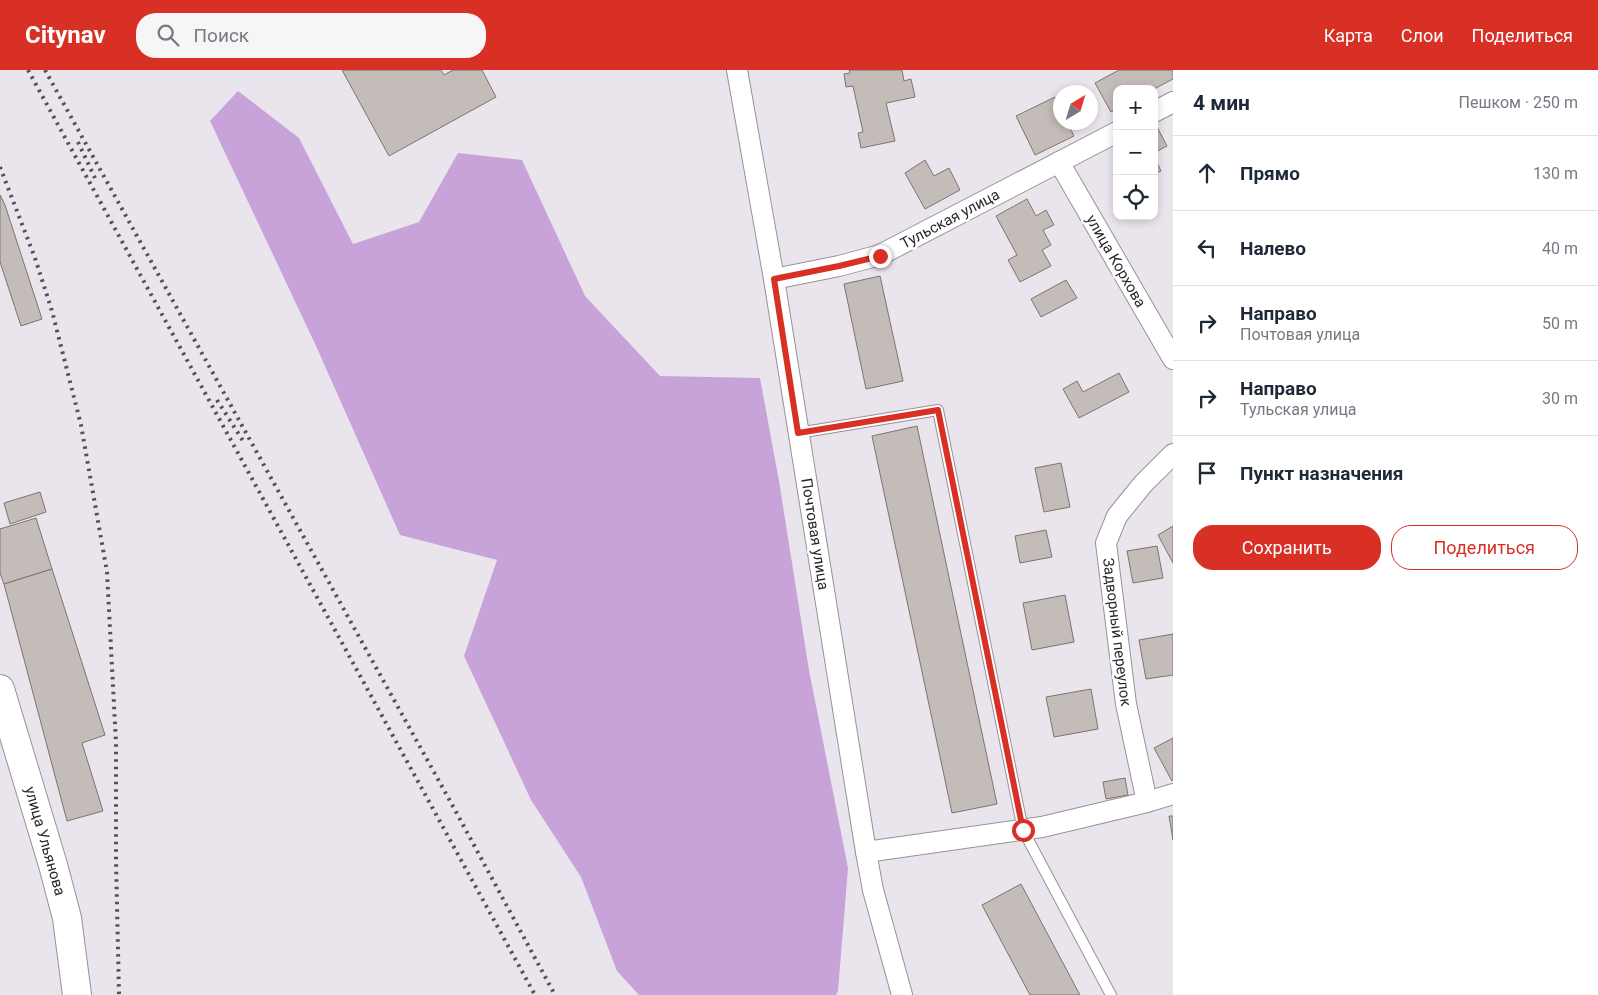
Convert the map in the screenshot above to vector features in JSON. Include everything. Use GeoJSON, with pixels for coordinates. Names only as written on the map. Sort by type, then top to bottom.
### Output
{"type":"FeatureCollection","features":[{"type":"Feature","properties":{"kind":"main road","name":"улица Ульянова"},"geometry":{"type":"LineString","coordinates":[[0,689],[67,918],[77,995]]}},
{"type":"Feature","properties":{"kind":"street","name":"Почтовая улица"},"geometry":{"type":"LineString","coordinates":[[737,70],[774,279],[866,852],[873,890],[902,995]]}},
{"type":"Feature","properties":{"kind":"street"},"geometry":{"type":"LineString","coordinates":[[1158,110],[1173,102]]}},
{"type":"Feature","properties":{"kind":"street","name":"Тульская улица"},"geometry":{"type":"LineString","coordinates":[[774,279],[880,256],[1113,134]]}},
{"type":"Feature","properties":{"kind":"street","name":"улица Корхова"},"geometry":{"type":"LineString","coordinates":[[1059,162],[1173,359]]}},
{"type":"Feature","properties":{"kind":"street","name":"Задворный переулок"},"geometry":{"type":"LineString","coordinates":[[1147,802],[1126,704],[1106,543],[1118,516],[1142,484],[1173,454]]}},
{"type":"Feature","properties":{"kind":"street"},"geometry":{"type":"LineString","coordinates":[[866,852],[1042,827],[1173,794]]}},
{"type":"Feature","properties":{"kind":"lane"},"geometry":{"type":"LineString","coordinates":[[798,433],[938,410],[1023,830],[1111,995]]}},
{"type":"Feature","properties":{"kind":"shaded area"},"geometry":{"type":"Polygon","coordinates":[[[238,91],[299,138],[353,244],[419,222],[458,153],[522,160],[585,296],[660,376],[760,378],[779,481],[809,670],[848,868],[838,991],[836,995],[639,995],[617,971],[581,877],[531,800],[464,656],[497,560],[400,535],[316,346],[210,121],[238,91]]]}},
{"type":"Feature","properties":{"kind":"building"},"geometry":{"type":"Polygon","coordinates":[[[342,70],[441,70],[444,75],[453,70],[482,70],[496,97],[389,156],[342,70]]]}},
{"type":"Feature","properties":{"kind":"building"},"geometry":{"type":"Polygon","coordinates":[[[849,70],[902,70],[904,81],[911,79],[915,97],[886,103],[895,141],[861,148],[858,133],[863,132],[853,86],[846,87],[844,74],[850,73],[849,70]]]}},
{"type":"Feature","properties":{"kind":"building"},"geometry":{"type":"Polygon","coordinates":[[[1119,70],[1173,70],[1173,79],[1158,87],[1158,85],[1113,85],[1113,111],[1111,112],[1098,85],[1095,83],[1119,70]]]}},
{"type":"Feature","properties":{"kind":"building"},"geometry":{"type":"Polygon","coordinates":[[[1053,98],[1053,130],[1071,130],[1074,136],[1035,155],[1016,116],[1053,98]]]}},
{"type":"Feature","properties":{"kind":"building"},"geometry":{"type":"Polygon","coordinates":[[[1158,129],[1167,146],[1158,151],[1158,129]]]}},
{"type":"Feature","properties":{"kind":"building"},"geometry":{"type":"Polygon","coordinates":[[[925,160],[934,176],[949,168],[960,190],[925,209],[905,173],[925,160]]]}},
{"type":"Feature","properties":{"kind":"building"},"geometry":{"type":"Polygon","coordinates":[[[0,195],[5,205],[42,319],[21,326],[0,262],[0,195]]]}},
{"type":"Feature","properties":{"kind":"building"},"geometry":{"type":"Polygon","coordinates":[[[1027,199],[1036,216],[1046,210],[1054,225],[1043,230],[1051,245],[1042,250],[1051,266],[1020,282],[1008,260],[1017,255],[996,216],[1027,199]]]}},
{"type":"Feature","properties":{"kind":"building"},"geometry":{"type":"Polygon","coordinates":[[[880,276],[903,381],[866,389],[844,284],[880,276]]]}},
{"type":"Feature","properties":{"kind":"building"},"geometry":{"type":"Polygon","coordinates":[[[1066,280],[1077,298],[1041,317],[1031,299],[1066,280]]]}},
{"type":"Feature","properties":{"kind":"building"},"geometry":{"type":"Polygon","coordinates":[[[1119,373],[1129,392],[1079,418],[1063,389],[1077,381],[1083,392],[1119,373]]]}},
{"type":"Feature","properties":{"kind":"building"},"geometry":{"type":"Polygon","coordinates":[[[917,426],[997,804],[952,813],[872,436],[917,426]]]}},
{"type":"Feature","properties":{"kind":"building"},"geometry":{"type":"Polygon","coordinates":[[[1061,463],[1070,507],[1044,512],[1035,468],[1061,463]]]}},
{"type":"Feature","properties":{"kind":"building"},"geometry":{"type":"Polygon","coordinates":[[[40,492],[46,512],[10,524],[4,503],[40,492]]]}},
{"type":"Feature","properties":{"kind":"building"},"geometry":{"type":"Polygon","coordinates":[[[36,518],[52,569],[4,584],[0,573],[0,529],[36,518]]]}},
{"type":"Feature","properties":{"kind":"building"},"geometry":{"type":"Polygon","coordinates":[[[1173,526],[1173,563],[1158,535],[1173,526]]]}},
{"type":"Feature","properties":{"kind":"building"},"geometry":{"type":"Polygon","coordinates":[[[1046,530],[1052,557],[1020,563],[1015,536],[1046,530]]]}},
{"type":"Feature","properties":{"kind":"building"},"geometry":{"type":"Polygon","coordinates":[[[1157,546],[1163,578],[1133,583],[1127,551],[1157,546]]]}},
{"type":"Feature","properties":{"kind":"building"},"geometry":{"type":"Polygon","coordinates":[[[52,569],[105,735],[82,743],[103,811],[67,821],[4,584],[52,569]]]}},
{"type":"Feature","properties":{"kind":"building"},"geometry":{"type":"Polygon","coordinates":[[[1065,595],[1074,642],[1032,650],[1023,603],[1065,595]]]}},
{"type":"Feature","properties":{"kind":"building"},"geometry":{"type":"Polygon","coordinates":[[[1173,634],[1173,675],[1146,679],[1139,640],[1173,634]]]}},
{"type":"Feature","properties":{"kind":"building"},"geometry":{"type":"Polygon","coordinates":[[[1091,689],[1098,729],[1054,737],[1046,697],[1091,689]]]}},
{"type":"Feature","properties":{"kind":"building"},"geometry":{"type":"Polygon","coordinates":[[[1173,738],[1173,780],[1172,781],[1154,748],[1173,738]]]}},
{"type":"Feature","properties":{"kind":"building"},"geometry":{"type":"Polygon","coordinates":[[[1125,778],[1128,795],[1106,799],[1103,782],[1125,778]]]}},
{"type":"Feature","properties":{"kind":"building"},"geometry":{"type":"Polygon","coordinates":[[[1169,816],[1173,816],[1173,840],[1169,816]]]}},
{"type":"Feature","properties":{"kind":"building"},"geometry":{"type":"Polygon","coordinates":[[[1021,884],[1080,995],[1030,995],[982,905],[1021,884]]]}},
{"type":"Feature","properties":{"kind":"railway"},"geometry":{"type":"LineString","coordinates":[[28,70],[535,995]]}},
{"type":"Feature","properties":{"kind":"railway"},"geometry":{"type":"LineString","coordinates":[[45,70],[455,810],[555,995]]}},
{"type":"Feature","properties":{"kind":"railway"},"geometry":{"type":"LineString","coordinates":[[78,142],[95,178]]}},
{"type":"Feature","properties":{"kind":"railway"},"geometry":{"type":"LineString","coordinates":[[0,167],[35,258],[52,311],[81,425],[107,572],[116,743],[119,995]]}},
{"type":"Feature","properties":{"kind":"railway"},"geometry":{"type":"LineString","coordinates":[[217,400],[245,444]]}},
{"type":"Feature","properties":{"kind":"route"},"geometry":{"type":"LineString","coordinates":[[880,256],[774,279],[798,433],[938,410],[1023,830]]}}]}
